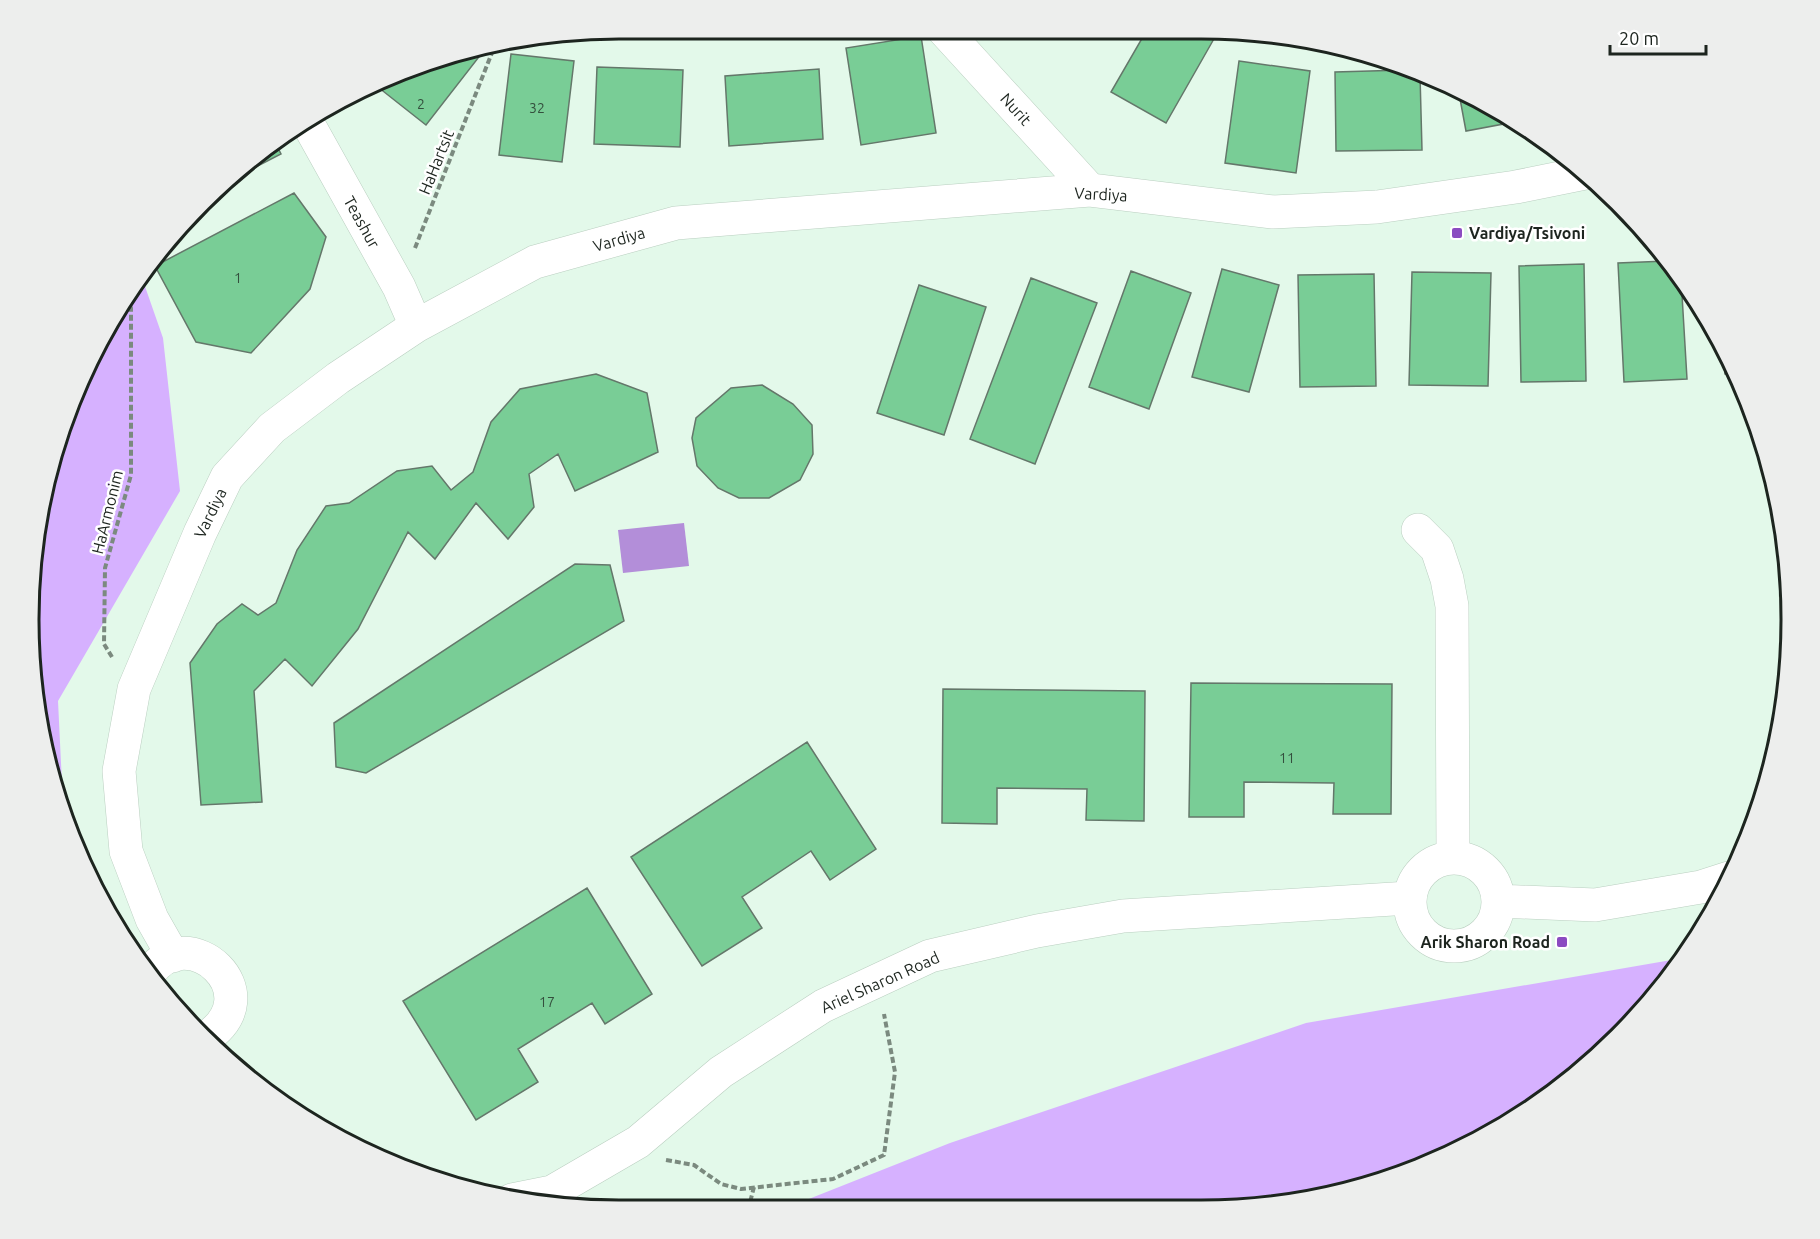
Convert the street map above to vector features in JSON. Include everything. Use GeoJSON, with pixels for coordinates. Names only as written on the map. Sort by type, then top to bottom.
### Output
{"type":"FeatureCollection","features":[{"type":"Feature","properties":{"kind":"street","name":"Nurit"},"geometry":{"type":"LineString","coordinates":[[952,39],[1090,190]]}},
{"type":"Feature","properties":{"kind":"street","name":"Teashur"},"geometry":{"type":"LineString","coordinates":[[311,128],[399,287],[416,326]]}},
{"type":"Feature","properties":{"kind":"street","name":"Vardiya"},"geometry":{"type":"LineString","coordinates":[[161,965],[152,919],[126,851],[119,771],[134,689],[200,533],[227,477],[272,428],[338,378],[416,326],[536,262],[676,223],[1090,190],[1273,212],[1377,207],[1516,187],[1574,175]]}},
{"type":"Feature","properties":{"kind":"street"},"geometry":{"type":"LineString","coordinates":[[1418,530],[1437,549],[1447,579],[1452,606],[1453,857]]}},
{"type":"Feature","properties":{"kind":"street"},"geometry":{"type":"LineString","coordinates":[[1453,857],[1475,863],[1485,870],[1492,879],[1498,901],[1491,926],[1482,936],[1458,946],[1433,941],[1422,934],[1414,924],[1409,898],[1412,885],[1424,870],[1440,860],[1453,857]]}},
{"type":"Feature","properties":{"kind":"street"},"geometry":{"type":"LineString","coordinates":[[1498,901],[1595,905],[1718,881]]}},
{"type":"Feature","properties":{"kind":"street","name":"Ariel Sharon Road"},"geometry":{"type":"LineString","coordinates":[[540,1194],[552,1192],[638,1142],[721,1072],[823,1006],[930,956],[1037,931],[1123,916],[1409,898]]}},
{"type":"Feature","properties":{"kind":"street"},"geometry":{"type":"LineString","coordinates":[[161,965],[186,954],[197,955],[208,959],[225,975],[231,997],[229,1010],[213,1033]]}},
{"type":"Feature","properties":{"kind":"path","name":"HaHartsit"},"geometry":{"type":"LineString","coordinates":[[399,287],[492,53]]}},
{"type":"Feature","properties":{"kind":"path","name":"HaArmonim"},"geometry":{"type":"LineString","coordinates":[[131,307],[131,475],[105,568],[104,644],[134,689]]}},
{"type":"Feature","properties":{"kind":"path"},"geometry":{"type":"LineString","coordinates":[[665,1160],[694,1165],[721,1184],[741,1189],[833,1179],[884,1155],[895,1072],[878,981]]}},
{"type":"Feature","properties":{"kind":"path"},"geometry":{"type":"LineString","coordinates":[[751,1200],[754,1187]]}},
{"type":"Feature","properties":{"kind":"shaded area"},"geometry":{"type":"Polygon","coordinates":[[[145,286],[163,338],[180,491],[58,701],[62,779],[50,733],[40,657],[40,582],[50,506],[59,469],[83,397],[117,329],[145,286]]]}},
{"type":"Feature","properties":{"kind":"shaded area"},"geometry":{"type":"Polygon","coordinates":[[[684,523],[689,566],[623,573],[618,530],[684,523]]]}},
{"type":"Feature","properties":{"kind":"shaded area"},"geometry":{"type":"Polygon","coordinates":[[[1670,960],[1611,1030],[1554,1080],[1523,1102],[1491,1122],[1423,1156],[1351,1180],[1314,1189],[1238,1199],[806,1200],[950,1143],[1306,1023],[1670,960]]]}},
{"type":"Feature","properties":{"kind":"building"},"geometry":{"type":"Polygon","coordinates":[[[902,39],[921,39],[936,133],[861,145],[846,48],[902,39]]]}},
{"type":"Feature","properties":{"kind":"building"},"geometry":{"type":"Polygon","coordinates":[[[1142,39],[1214,39],[1166,123],[1111,92],[1142,39]]]}},
{"type":"Feature","properties":{"kind":"building"},"geometry":{"type":"Polygon","coordinates":[[[511,54],[574,61],[562,162],[499,155],[511,54]]]}},
{"type":"Feature","properties":{"kind":"building"},"geometry":{"type":"Polygon","coordinates":[[[479,56],[426,125],[382,90],[433,70],[479,56]]]}},
{"type":"Feature","properties":{"kind":"building"},"geometry":{"type":"Polygon","coordinates":[[[1239,61],[1310,71],[1296,173],[1225,163],[1239,61]]]}},
{"type":"Feature","properties":{"kind":"building"},"geometry":{"type":"Polygon","coordinates":[[[597,67],[683,70],[680,147],[594,144],[597,67]]]}},
{"type":"Feature","properties":{"kind":"building"},"geometry":{"type":"Polygon","coordinates":[[[819,69],[823,139],[729,146],[725,76],[819,69]]]}},
{"type":"Feature","properties":{"kind":"building"},"geometry":{"type":"Polygon","coordinates":[[[1388,70],[1420,82],[1422,150],[1336,151],[1335,72],[1388,70]]]}},
{"type":"Feature","properties":{"kind":"building"},"geometry":{"type":"Polygon","coordinates":[[[1460,101],[1502,124],[1466,131],[1460,101]]]}},
{"type":"Feature","properties":{"kind":"building"},"geometry":{"type":"Polygon","coordinates":[[[279,150],[281,154],[258,166],[279,150]]]}},
{"type":"Feature","properties":{"kind":"building"},"geometry":{"type":"Polygon","coordinates":[[[294,193],[326,237],[310,289],[251,353],[196,342],[157,269],[162,262],[294,193]]]}},
{"type":"Feature","properties":{"kind":"building"},"geometry":{"type":"Polygon","coordinates":[[[1657,261],[1682,296],[1687,379],[1624,382],[1618,263],[1657,261]]]}},
{"type":"Feature","properties":{"kind":"building"},"geometry":{"type":"Polygon","coordinates":[[[1584,264],[1586,381],[1521,382],[1519,266],[1584,264]]]}},
{"type":"Feature","properties":{"kind":"building"},"geometry":{"type":"Polygon","coordinates":[[[1222,269],[1279,285],[1249,392],[1192,377],[1222,269]]]}},
{"type":"Feature","properties":{"kind":"building"},"geometry":{"type":"Polygon","coordinates":[[[1131,271],[1191,293],[1149,409],[1089,387],[1131,271]]]}},
{"type":"Feature","properties":{"kind":"building"},"geometry":{"type":"Polygon","coordinates":[[[1412,272],[1491,273],[1488,386],[1409,385],[1412,272]]]}},
{"type":"Feature","properties":{"kind":"building"},"geometry":{"type":"Polygon","coordinates":[[[1374,274],[1376,386],[1300,387],[1298,275],[1374,274]]]}},
{"type":"Feature","properties":{"kind":"building"},"geometry":{"type":"Polygon","coordinates":[[[1031,278],[1097,303],[1035,464],[970,439],[1031,278]]]}},
{"type":"Feature","properties":{"kind":"building"},"geometry":{"type":"Polygon","coordinates":[[[919,285],[986,307],[944,435],[877,413],[919,285]]]}},
{"type":"Feature","properties":{"kind":"building"},"geometry":{"type":"Polygon","coordinates":[[[596,374],[647,393],[658,452],[575,491],[558,454],[529,474],[534,507],[508,539],[476,503],[435,559],[408,532],[358,629],[312,686],[285,659],[254,691],[262,802],[201,805],[190,663],[217,624],[242,604],[258,615],[276,603],[297,550],[326,506],[349,503],[397,471],[432,466],[451,490],[473,472],[491,422],[520,389],[596,374]]]}},
{"type":"Feature","properties":{"kind":"building"},"geometry":{"type":"Polygon","coordinates":[[[762,385],[793,404],[812,425],[813,454],[800,480],[769,498],[739,498],[718,488],[697,466],[692,438],[696,418],[731,388],[762,385]]]}},
{"type":"Feature","properties":{"kind":"building"},"geometry":{"type":"Polygon","coordinates":[[[575,564],[610,565],[624,621],[366,773],[336,767],[334,723],[575,564]]]}},
{"type":"Feature","properties":{"kind":"building"},"geometry":{"type":"Polygon","coordinates":[[[1191,683],[1392,684],[1391,814],[1333,814],[1334,783],[1244,782],[1244,817],[1189,817],[1191,683]]]}},
{"type":"Feature","properties":{"kind":"building"},"geometry":{"type":"Polygon","coordinates":[[[943,689],[1145,691],[1144,821],[1086,820],[1087,789],[997,788],[997,824],[942,823],[943,689]]]}},
{"type":"Feature","properties":{"kind":"building"},"geometry":{"type":"Polygon","coordinates":[[[807,742],[876,849],[830,880],[811,851],[742,897],[762,928],[702,966],[631,857],[807,742]]]}},
{"type":"Feature","properties":{"kind":"building"},"geometry":{"type":"Polygon","coordinates":[[[587,888],[652,994],[605,1024],[592,1003],[518,1049],[538,1082],[476,1120],[403,1001],[587,888]]]}},
{"type":"Feature","properties":{"kind":"place","name":"Vardiya/Tsivoni"},"geometry":{"type":"Point","coordinates":[1457,233]}},
{"type":"Feature","properties":{"kind":"place","name":"Arik Sharon Road"},"geometry":{"type":"Point","coordinates":[1562,942]}}]}
